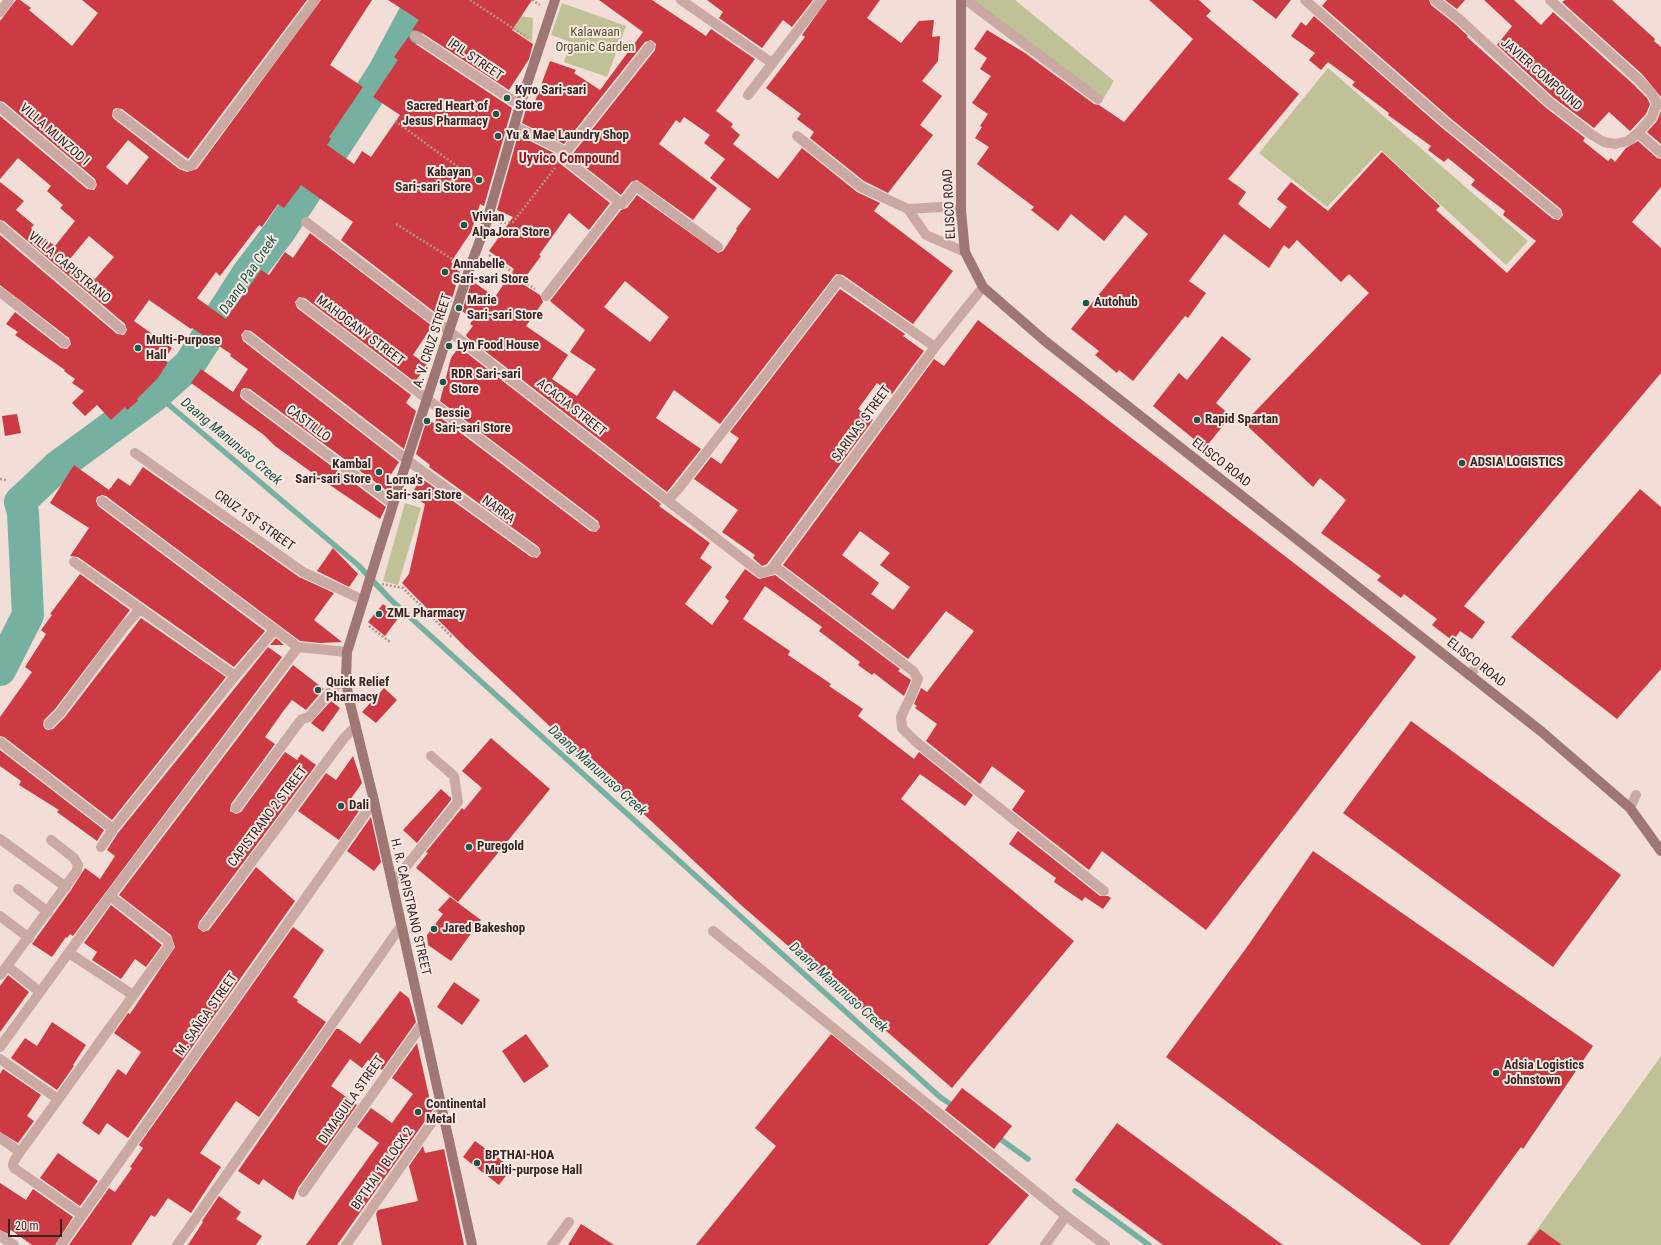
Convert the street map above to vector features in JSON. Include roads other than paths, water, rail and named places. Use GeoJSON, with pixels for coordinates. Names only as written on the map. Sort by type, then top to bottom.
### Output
{"type":"FeatureCollection","features":[{"type":"Feature","properties":{"kind":"street"},"geometry":{"type":"LineString","coordinates":[[0,12],[9,0]]}},
{"type":"Feature","properties":{"kind":"street"},"geometry":{"type":"LineString","coordinates":[[118,114],[186,166],[192,164],[315,0]]}},
{"type":"Feature","properties":{"kind":"street","name":"A. V. CRUZ STREET"},"geometry":{"type":"LineString","coordinates":[[370,577],[469,270],[486,224],[520,105],[554,0]]}},
{"type":"Feature","properties":{"kind":"street"},"geometry":{"type":"LineString","coordinates":[[682,0],[772,63]]}},
{"type":"Feature","properties":{"kind":"street"},"geometry":{"type":"LineString","coordinates":[[748,95],[821,0]]}},
{"type":"Feature","properties":{"kind":"street","name":"ELISCO ROAD"},"geometry":{"type":"LineString","coordinates":[[961,0],[961,211],[965,252],[983,287],[1045,341],[1542,732],[1630,808],[1661,851]]}},
{"type":"Feature","properties":{"kind":"street"},"geometry":{"type":"LineString","coordinates":[[966,0],[1098,99]]}},
{"type":"Feature","properties":{"kind":"street"},"geometry":{"type":"LineString","coordinates":[[1305,0],[1445,122],[1557,214]]}},
{"type":"Feature","properties":{"kind":"street","name":"JAVIER COMPOUND"},"geometry":{"type":"LineString","coordinates":[[1435,0],[1449,10],[1549,102],[1592,135],[1604,142],[1615,144],[1628,141],[1638,133],[1659,107]]}},
{"type":"Feature","properties":{"kind":"street"},"geometry":{"type":"LineString","coordinates":[[1550,0],[1647,89],[1659,107]]}},
{"type":"Feature","properties":{"kind":"street","name":"IPIL STREET"},"geometry":{"type":"LineString","coordinates":[[415,36],[520,105]]}},
{"type":"Feature","properties":{"kind":"street"},"geometry":{"type":"LineString","coordinates":[[564,155],[650,46]]}},
{"type":"Feature","properties":{"kind":"street","name":"VILLA MUNZOD I"},"geometry":{"type":"LineString","coordinates":[[0,107],[91,184]]}},
{"type":"Feature","properties":{"kind":"street"},"geometry":{"type":"LineString","coordinates":[[514,126],[564,155],[622,204],[636,186],[718,246]]}},
{"type":"Feature","properties":{"kind":"street"},"geometry":{"type":"LineString","coordinates":[[1638,133],[1661,153]]}},
{"type":"Feature","properties":{"kind":"street"},"geometry":{"type":"LineString","coordinates":[[797,136],[861,186],[908,209],[926,235],[965,252]]}},
{"type":"Feature","properties":{"kind":"street"},"geometry":{"type":"LineString","coordinates":[[546,296],[619,202]]}},
{"type":"Feature","properties":{"kind":"street"},"geometry":{"type":"LineString","coordinates":[[908,209],[942,207],[961,211]]}},
{"type":"Feature","properties":{"kind":"street","name":"ACACIA STREET"},"geometry":{"type":"LineString","coordinates":[[306,222],[761,573]]}},
{"type":"Feature","properties":{"kind":"street","name":"VILLA CAPISTRANO"},"geometry":{"type":"LineString","coordinates":[[0,226],[122,329]]}},
{"type":"Feature","properties":{"kind":"street"},"geometry":{"type":"LineString","coordinates":[[668,500],[684,482],[839,280],[935,347]]}},
{"type":"Feature","properties":{"kind":"street","name":"SARINAS STREET"},"geometry":{"type":"LineString","coordinates":[[761,573],[771,570],[935,347],[983,287]]}},
{"type":"Feature","properties":{"kind":"street"},"geometry":{"type":"LineString","coordinates":[[0,292],[65,343]]}},
{"type":"Feature","properties":{"kind":"street","name":"MAHOGANY STREET"},"geometry":{"type":"LineString","coordinates":[[301,303],[594,526]]}},
{"type":"Feature","properties":{"kind":"street","name":"NARRA"},"geometry":{"type":"LineString","coordinates":[[247,336],[407,460],[535,552]]}},
{"type":"Feature","properties":{"kind":"street","name":"CASTILLO"},"geometry":{"type":"LineString","coordinates":[[246,394],[393,504]]}},
{"type":"Feature","properties":{"kind":"street","name":"CRUZ 1ST STREET"},"geometry":{"type":"LineString","coordinates":[[135,453],[303,572],[363,600]]}},
{"type":"Feature","properties":{"kind":"street"},"geometry":{"type":"LineString","coordinates":[[102,501],[298,647],[347,652]]}},
{"type":"Feature","properties":{"kind":"street"},"geometry":{"type":"LineString","coordinates":[[74,562],[235,676]]}},
{"type":"Feature","properties":{"kind":"street"},"geometry":{"type":"LineString","coordinates":[[774,566],[912,671],[918,680],[901,717],[902,728],[915,741],[1104,891]]}},
{"type":"Feature","properties":{"kind":"street","name":"H. R. CAPISTRANO STREET"},"geometry":{"type":"LineString","coordinates":[[370,577],[347,652],[346,677],[442,1108],[470,1243]]}},
{"type":"Feature","properties":{"kind":"street"},"geometry":{"type":"LineString","coordinates":[[49,724],[60,713],[124,627],[140,609]]}},
{"type":"Feature","properties":{"kind":"street"},"geometry":{"type":"LineString","coordinates":[[101,847],[113,828],[235,676],[275,629]]}},
{"type":"Feature","properties":{"kind":"street"},"geometry":{"type":"LineString","coordinates":[[0,1047],[68,952],[298,647]]}},
{"type":"Feature","properties":{"kind":"street"},"geometry":{"type":"LineString","coordinates":[[1470,675],[1479,663]]}},
{"type":"Feature","properties":{"kind":"street"},"geometry":{"type":"LineString","coordinates":[[236,808],[297,725],[302,720],[309,717],[346,677]]}},
{"type":"Feature","properties":{"kind":"street","name":"CAPISTRANO 2 STREET"},"geometry":{"type":"LineString","coordinates":[[204,926],[344,738],[356,726]]}},
{"type":"Feature","properties":{"kind":"street"},"geometry":{"type":"LineString","coordinates":[[0,742],[113,828]]}},
{"type":"Feature","properties":{"kind":"street"},"geometry":{"type":"LineString","coordinates":[[392,884],[458,802],[454,776],[431,756]]}},
{"type":"Feature","properties":{"kind":"street"},"geometry":{"type":"LineString","coordinates":[[1630,808],[1636,795]]}},
{"type":"Feature","properties":{"kind":"street","name":"M. SAÑGA STREET"},"geometry":{"type":"LineString","coordinates":[[61,1245],[374,801]]}},
{"type":"Feature","properties":{"kind":"street"},"geometry":{"type":"LineString","coordinates":[[0,975],[29,938],[76,872],[78,865],[74,858],[51,840]]}},
{"type":"Feature","properties":{"kind":"street"},"geometry":{"type":"LineString","coordinates":[[1,841],[66,887]]}},
{"type":"Feature","properties":{"kind":"street"},"geometry":{"type":"LineString","coordinates":[[18,889],[48,912]]}},
{"type":"Feature","properties":{"kind":"street"},"geometry":{"type":"LineString","coordinates":[[82,1215],[14,1168],[12,1165],[169,944],[167,940],[110,896]]}},
{"type":"Feature","properties":{"kind":"street"},"geometry":{"type":"LineString","coordinates":[[0,916],[29,938]]}},
{"type":"Feature","properties":{"kind":"street"},"geometry":{"type":"LineString","coordinates":[[176,1245],[401,926]]}},
{"type":"Feature","properties":{"kind":"street"},"geometry":{"type":"LineString","coordinates":[[713,930],[1029,1181],[1066,1216],[1105,1245]]}},
{"type":"Feature","properties":{"kind":"street"},"geometry":{"type":"LineString","coordinates":[[68,952],[133,995]]}},
{"type":"Feature","properties":{"kind":"street"},"geometry":{"type":"LineString","coordinates":[[7,966],[40,992]]}},
{"type":"Feature","properties":{"kind":"street","name":"DIMAGUILA STREET"},"geometry":{"type":"LineString","coordinates":[[303,1192],[423,1023]]}},
{"type":"Feature","properties":{"kind":"street"},"geometry":{"type":"LineString","coordinates":[[0,1059],[58,1099]]}},
{"type":"Feature","properties":{"kind":"street","name":"BPTHAI 1 BLOCK 2"},"geometry":{"type":"LineString","coordinates":[[346,1245],[442,1108]]}},
{"type":"Feature","properties":{"kind":"street"},"geometry":{"type":"LineString","coordinates":[[0,1138],[20,1152]]}},
{"type":"Feature","properties":{"kind":"street"},"geometry":{"type":"LineString","coordinates":[[1045,1245],[1066,1216]]}},
{"type":"Feature","properties":{"kind":"street"},"geometry":{"type":"LineString","coordinates":[[552,1245],[569,1222]]}},
{"type":"Feature","properties":{"kind":"street"},"geometry":{"type":"LineString","coordinates":[[0,1236],[14,1245]]}},
{"type":"Feature","properties":{"kind":"waterway","name":"Daang Paa Creek"},"geometry":{"type":"LineString","coordinates":[[20,502],[57,467],[154,396],[189,365],[248,273],[280,231],[383,73],[422,0]]}},
{"type":"Feature","properties":{"kind":"waterway","name":"Daang Manunuso Creek"},"geometry":{"type":"LineString","coordinates":[[154,396],[162,399],[358,565],[391,600],[940,1097],[956,1108]]}},
{"type":"Feature","properties":{"kind":"waterway"},"geometry":{"type":"LineString","coordinates":[[0,670],[28,615],[23,513],[20,502]]}},
{"type":"Feature","properties":{"kind":"waterway","name":"Daang Manunuso Creek"},"geometry":{"type":"LineString","coordinates":[[996,1136],[1028,1159]]}},
{"type":"Feature","properties":{"kind":"waterway","name":"Daang Manunuso Creek"},"geometry":{"type":"LineString","coordinates":[[1075,1191],[1149,1245]]}},
{"type":"Feature","properties":{"kind":"place","name":"Kyro Sari-sari Store"},"geometry":{"type":"Point","coordinates":[507,98]}},
{"type":"Feature","properties":{"kind":"place","name":"Sacred Heart of Jesus Pharmacy"},"geometry":{"type":"Point","coordinates":[496,114]}},
{"type":"Feature","properties":{"kind":"place","name":"Yu & Mae Laundry Shop"},"geometry":{"type":"Point","coordinates":[498,136]}},
{"type":"Feature","properties":{"kind":"place","name":"Kabayan Sari-sari Store"},"geometry":{"type":"Point","coordinates":[479,180]}},
{"type":"Feature","properties":{"kind":"place","name":"Vivian AlpaJora Store"},"geometry":{"type":"Point","coordinates":[464,225]}},
{"type":"Feature","properties":{"kind":"place","name":"Annabelle Sari-sari Store"},"geometry":{"type":"Point","coordinates":[445,272]}},
{"type":"Feature","properties":{"kind":"place","name":"Autohub"},"geometry":{"type":"Point","coordinates":[1086,303]}},
{"type":"Feature","properties":{"kind":"place","name":"Marie Sari-sari Store"},"geometry":{"type":"Point","coordinates":[459,308]}},
{"type":"Feature","properties":{"kind":"place","name":"Lyn Food House"},"geometry":{"type":"Point","coordinates":[449,346]}},
{"type":"Feature","properties":{"kind":"place","name":"Multi-Purpose Hall"},"geometry":{"type":"Point","coordinates":[138,348]}},
{"type":"Feature","properties":{"kind":"place","name":"RDR Sari-sari Store"},"geometry":{"type":"Point","coordinates":[443,382]}},
{"type":"Feature","properties":{"kind":"place","name":"Rapid Spartan"},"geometry":{"type":"Point","coordinates":[1197,420]}},
{"type":"Feature","properties":{"kind":"place","name":"Bessie Sari-sari Store"},"geometry":{"type":"Point","coordinates":[427,421]}},
{"type":"Feature","properties":{"kind":"place","name":"ADSIA LOGISTICS"},"geometry":{"type":"Point","coordinates":[1462,463]}},
{"type":"Feature","properties":{"kind":"place","name":"Kambal Sari-sari Store"},"geometry":{"type":"Point","coordinates":[379,472]}},
{"type":"Feature","properties":{"kind":"place","name":"Lorna's Sari-sari Store"},"geometry":{"type":"Point","coordinates":[378,488]}},
{"type":"Feature","properties":{"kind":"place","name":"ZML Pharmacy"},"geometry":{"type":"Point","coordinates":[379,614]}},
{"type":"Feature","properties":{"kind":"place","name":"Quick Relief Pharmacy"},"geometry":{"type":"Point","coordinates":[318,690]}},
{"type":"Feature","properties":{"kind":"place","name":"Dali"},"geometry":{"type":"Point","coordinates":[341,806]}},
{"type":"Feature","properties":{"kind":"place","name":"Puregold"},"geometry":{"type":"Point","coordinates":[469,847]}},
{"type":"Feature","properties":{"kind":"place","name":"Jared Bakeshop"},"geometry":{"type":"Point","coordinates":[434,929]}},
{"type":"Feature","properties":{"kind":"place","name":"Adsia Logistics Johnstown"},"geometry":{"type":"Point","coordinates":[1496,1073]}},
{"type":"Feature","properties":{"kind":"place","name":"Continental Metal"},"geometry":{"type":"Point","coordinates":[418,1112]}},
{"type":"Feature","properties":{"kind":"place","name":"BPTHAI-HOA Multi-purpose Hall"},"geometry":{"type":"Point","coordinates":[477,1163]}},
{"type":"Feature","properties":{"kind":"district","name":"Uyvico Compound"},"geometry":{"type":"Point","coordinates":[569,159]}},
{"type":"Feature","properties":{"kind":"park label","name":"Kalawaan Organic Garden"},"geometry":{"type":"Point","coordinates":[595,40]}}]}
